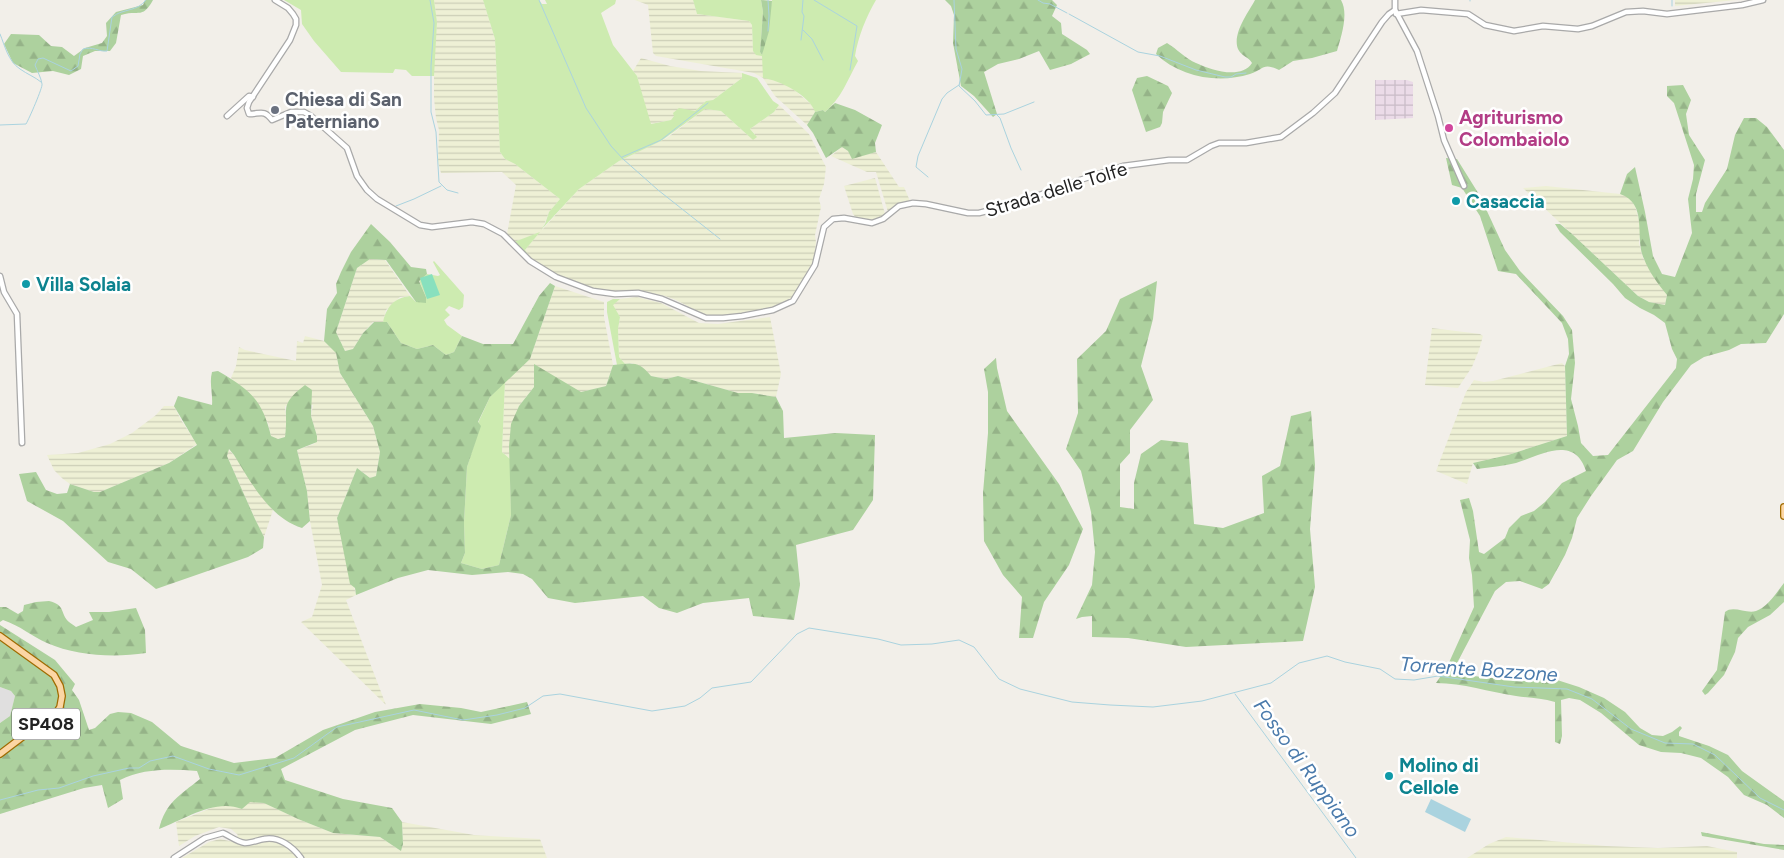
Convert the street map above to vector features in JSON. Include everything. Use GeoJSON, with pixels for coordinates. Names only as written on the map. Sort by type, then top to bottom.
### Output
{"type":"FeatureCollection","features":[{"type":"Feature","properties":{"kind":"main road"},"geometry":{"type":"LineString","coordinates":[[1784,507],[1784,516]]}},
{"type":"Feature","properties":{"kind":"main road","name":"SP408"},"geometry":{"type":"LineString","coordinates":[[0,636],[54,675],[61,689],[62,698],[58,712],[51,720],[25,735],[0,754]]}},
{"type":"Feature","properties":{"kind":"street"},"geometry":{"type":"LineString","coordinates":[[227,116],[249,96],[253,97],[290,40],[296,25],[296,19],[288,8],[275,0]]}},
{"type":"Feature","properties":{"kind":"street"},"geometry":{"type":"LineString","coordinates":[[1395,0],[1396,12],[1417,51],[1444,140],[1464,186]]}},
{"type":"Feature","properties":{"kind":"street"},"geometry":{"type":"LineString","coordinates":[[1396,12],[1421,10],[1468,14],[1485,25],[1514,31],[1543,26],[1578,29],[1592,26],[1626,12],[1643,11],[1667,14],[1742,5],[1763,0]]}},
{"type":"Feature","properties":{"kind":"street","name":"Strada delle Tolfe"},"geometry":{"type":"LineString","coordinates":[[253,97],[247,108],[249,114],[266,113],[272,120],[291,112],[304,112],[311,116],[347,148],[357,176],[366,190],[413,222],[432,227],[472,222],[484,224],[503,234],[530,261],[556,277],[592,291],[615,294],[638,293],[662,299],[706,318],[723,318],[773,310],[793,301],[815,265],[824,227],[833,219],[844,218],[872,223],[883,219],[899,206],[913,203],[968,213],[979,213],[1015,204],[1077,180],[1123,166],[1169,160],[1187,160],[1211,146],[1219,144],[1246,143],[1281,137],[1335,93],[1382,22],[1389,14],[1396,12]]}},
{"type":"Feature","properties":{"kind":"street"},"geometry":{"type":"LineString","coordinates":[[0,276],[4,292],[17,314],[22,443]]}},
{"type":"Feature","properties":{"kind":"street"},"geometry":{"type":"LineString","coordinates":[[174,858],[205,838],[223,833],[243,843],[265,838],[275,839],[290,846],[301,858]]}},
{"type":"Feature","properties":{"kind":"shaded area"},"geometry":{"type":"Polygon","coordinates":[[[1375,80],[1407,80],[1413,82],[1413,118],[1375,120],[1375,80]]]}},
{"type":"Feature","properties":{"kind":"shaded area"},"geometry":{"type":"Polygon","coordinates":[[[0,687],[11,691],[15,696],[10,716],[0,723],[0,687]]]}},
{"type":"Feature","properties":{"kind":"green space"},"geometry":{"type":"Polygon","coordinates":[[[145,0],[153,0],[143,12],[121,15],[116,43],[110,51],[95,51],[83,56],[81,69],[69,75],[53,71],[32,73],[13,63],[4,44],[11,34],[39,35],[51,46],[62,47],[74,56],[85,48],[102,43],[107,36],[106,23],[116,12],[143,5],[145,0]]]}},
{"type":"Feature","properties":{"kind":"green space"},"geometry":{"type":"Polygon","coordinates":[[[284,0],[434,0],[437,22],[434,76],[412,76],[406,70],[395,69],[393,73],[341,72],[302,24],[301,10],[284,0]]]}},
{"type":"Feature","properties":{"kind":"green space"},"geometry":{"type":"Polygon","coordinates":[[[434,0],[483,0],[495,39],[500,152],[505,159],[515,164],[560,199],[549,212],[542,230],[579,189],[619,161],[667,138],[705,109],[721,111],[753,140],[755,134],[750,129],[774,112],[779,105],[809,134],[826,167],[824,184],[819,199],[821,207],[815,235],[814,260],[793,297],[772,308],[740,316],[707,316],[665,296],[639,290],[604,291],[593,289],[555,275],[532,260],[525,250],[539,233],[514,242],[507,234],[516,185],[502,172],[441,173],[438,162],[439,130],[434,98],[434,56],[437,22],[434,0]]]}},
{"type":"Feature","properties":{"kind":"green space"},"geometry":{"type":"Polygon","coordinates":[[[483,0],[539,0],[542,4],[547,4],[545,0],[616,0],[615,4],[601,13],[613,45],[637,76],[651,124],[671,120],[674,116],[673,113],[679,108],[695,111],[706,101],[713,100],[742,78],[742,73],[757,78],[773,101],[779,105],[774,112],[750,129],[757,137],[753,140],[721,111],[705,109],[661,141],[619,161],[579,189],[541,230],[549,212],[560,199],[515,164],[505,159],[500,152],[495,39],[483,0]]]}},
{"type":"Feature","properties":{"kind":"green space"},"geometry":{"type":"Polygon","coordinates":[[[635,0],[693,0],[697,14],[749,21],[752,25],[753,51],[762,55],[773,79],[787,84],[813,106],[815,112],[807,125],[775,96],[763,78],[754,73],[656,56],[653,53],[648,5],[635,0]]]}},
{"type":"Feature","properties":{"kind":"green space"},"geometry":{"type":"Polygon","coordinates":[[[693,0],[761,0],[763,12],[760,52],[762,55],[772,0],[876,0],[858,42],[855,56],[858,61],[844,88],[836,101],[825,112],[823,110],[815,112],[807,100],[794,90],[786,85],[763,78],[762,56],[756,55],[753,51],[752,25],[749,21],[697,14],[693,0]]]}},
{"type":"Feature","properties":{"kind":"green space"},"geometry":{"type":"Polygon","coordinates":[[[761,0],[772,1],[769,31],[762,55],[760,52],[763,12],[761,0]]]}},
{"type":"Feature","properties":{"kind":"green space"},"geometry":{"type":"Polygon","coordinates":[[[945,0],[1052,0],[1057,5],[1052,16],[1061,23],[1062,34],[1087,50],[1090,54],[1071,64],[1050,70],[1039,51],[1019,59],[998,64],[984,72],[997,114],[993,117],[974,96],[961,86],[953,43],[954,15],[951,6],[945,0]]]}},
{"type":"Feature","properties":{"kind":"green space"},"geometry":{"type":"Polygon","coordinates":[[[1255,0],[1341,0],[1344,19],[1337,51],[1293,61],[1279,70],[1266,67],[1250,74],[1225,78],[1213,78],[1188,73],[1176,68],[1156,54],[1158,48],[1167,43],[1192,61],[1217,71],[1233,72],[1247,68],[1252,63],[1239,51],[1237,37],[1255,0]]]}},
{"type":"Feature","properties":{"kind":"green space"},"geometry":{"type":"Polygon","coordinates":[[[1675,0],[1736,0],[1675,6],[1675,0]]]}},
{"type":"Feature","properties":{"kind":"green space"},"geometry":{"type":"Polygon","coordinates":[[[641,58],[670,66],[701,71],[742,73],[742,78],[713,100],[706,101],[695,111],[674,116],[671,120],[650,124],[637,76],[633,71],[641,58]]]}},
{"type":"Feature","properties":{"kind":"green space"},"geometry":{"type":"Polygon","coordinates":[[[1147,76],[1168,86],[1172,93],[1163,112],[1160,127],[1146,132],[1132,90],[1137,78],[1147,76]]]}},
{"type":"Feature","properties":{"kind":"green space"},"geometry":{"type":"Polygon","coordinates":[[[1683,85],[1691,100],[1686,114],[1689,135],[1705,160],[1696,194],[1696,212],[1702,212],[1705,203],[1727,169],[1735,135],[1744,118],[1756,118],[1767,127],[1784,150],[1784,314],[1766,343],[1741,344],[1729,350],[1704,357],[1691,365],[1663,402],[1633,451],[1617,460],[1591,496],[1577,518],[1565,555],[1549,584],[1542,589],[1520,581],[1506,582],[1495,591],[1457,663],[1455,674],[1520,681],[1554,679],[1604,698],[1625,712],[1640,728],[1652,735],[1663,736],[1680,726],[1682,728],[1679,736],[1709,746],[1728,755],[1742,771],[1784,801],[1784,818],[1767,805],[1744,795],[1728,777],[1701,758],[1681,753],[1661,752],[1639,745],[1601,713],[1580,700],[1569,698],[1561,700],[1562,736],[1560,744],[1555,742],[1555,702],[1466,686],[1436,683],[1447,667],[1474,607],[1469,558],[1470,540],[1460,500],[1469,498],[1473,511],[1479,552],[1484,554],[1505,538],[1509,528],[1521,516],[1534,511],[1562,483],[1586,471],[1581,460],[1573,453],[1565,450],[1546,453],[1516,463],[1477,469],[1473,463],[1508,455],[1567,436],[1565,366],[1569,354],[1568,339],[1562,323],[1516,274],[1498,271],[1480,216],[1462,188],[1452,185],[1446,158],[1457,159],[1480,196],[1505,250],[1520,271],[1563,316],[1572,330],[1575,363],[1571,399],[1581,443],[1593,456],[1608,455],[1676,368],[1677,359],[1672,349],[1665,323],[1625,298],[1560,232],[1555,224],[1560,224],[1571,233],[1638,296],[1649,302],[1665,305],[1667,295],[1651,273],[1641,251],[1638,213],[1635,205],[1620,194],[1627,174],[1635,167],[1653,256],[1662,274],[1675,277],[1692,233],[1688,199],[1694,165],[1674,103],[1667,96],[1667,86],[1683,85]]]}},
{"type":"Feature","properties":{"kind":"green space"},"geometry":{"type":"Polygon","coordinates":[[[835,103],[855,110],[882,125],[875,143],[876,152],[852,159],[848,151],[842,147],[826,158],[807,125],[815,112],[823,110],[825,112],[835,103]]]}},
{"type":"Feature","properties":{"kind":"green space"},"geometry":{"type":"Polygon","coordinates":[[[842,147],[853,158],[876,152],[899,187],[904,187],[910,201],[896,206],[888,212],[876,172],[867,172],[831,156],[842,147]]]}},
{"type":"Feature","properties":{"kind":"green space"},"geometry":{"type":"Polygon","coordinates":[[[875,178],[885,214],[873,221],[857,219],[853,214],[844,186],[875,178]]]}},
{"type":"Feature","properties":{"kind":"green space"},"geometry":{"type":"Polygon","coordinates":[[[1546,186],[1620,194],[1629,197],[1635,206],[1641,227],[1639,243],[1643,258],[1667,295],[1665,305],[1649,302],[1638,296],[1523,188],[1546,186]]]}},
{"type":"Feature","properties":{"kind":"green space"},"geometry":{"type":"Polygon","coordinates":[[[371,224],[390,242],[411,267],[426,269],[427,274],[419,281],[426,297],[426,303],[416,302],[386,260],[370,259],[357,268],[336,332],[345,351],[353,349],[363,333],[374,322],[387,322],[401,343],[417,349],[433,345],[446,355],[454,352],[462,336],[483,344],[513,344],[539,296],[550,283],[555,286],[530,359],[490,397],[478,422],[481,426],[467,467],[464,523],[465,553],[461,563],[482,569],[499,565],[511,515],[509,446],[511,424],[519,406],[534,387],[534,364],[581,392],[606,386],[613,365],[630,363],[643,367],[651,376],[666,379],[678,376],[738,393],[776,397],[783,411],[784,438],[836,433],[875,435],[873,500],[853,530],[796,545],[800,585],[794,620],[753,616],[749,598],[703,603],[677,613],[659,608],[643,596],[575,603],[548,598],[532,579],[523,574],[508,572],[472,575],[428,570],[398,578],[356,595],[355,588],[350,584],[337,518],[357,468],[370,478],[376,476],[380,452],[373,426],[340,373],[336,353],[324,341],[327,309],[337,293],[336,284],[351,252],[371,224]]]}},
{"type":"Feature","properties":{"kind":"green space"},"geometry":{"type":"Polygon","coordinates":[[[540,232],[525,250],[532,260],[514,242],[540,232]]]}},
{"type":"Feature","properties":{"kind":"green space"},"geometry":{"type":"Polygon","coordinates":[[[370,259],[385,260],[410,296],[400,297],[386,310],[383,322],[373,322],[353,349],[345,351],[336,332],[357,268],[370,259]]]}},
{"type":"Feature","properties":{"kind":"green space"},"geometry":{"type":"Polygon","coordinates":[[[434,261],[464,295],[463,307],[459,310],[449,306],[445,310],[450,315],[444,320],[447,325],[462,336],[454,352],[446,355],[433,345],[417,349],[401,343],[387,322],[383,322],[389,307],[395,301],[410,296],[416,302],[426,297],[419,280],[427,274],[440,275],[434,261]]]}},
{"type":"Feature","properties":{"kind":"green space"},"geometry":{"type":"Polygon","coordinates":[[[432,274],[440,295],[427,299],[420,278],[432,274]]]}},
{"type":"Feature","properties":{"kind":"green space"},"geometry":{"type":"Polygon","coordinates":[[[1157,281],[1153,319],[1141,366],[1153,400],[1130,430],[1130,453],[1120,464],[1120,507],[1134,509],[1134,483],[1141,454],[1161,440],[1188,443],[1194,524],[1223,528],[1264,513],[1262,476],[1280,466],[1291,416],[1311,411],[1315,465],[1310,529],[1315,587],[1303,641],[1186,647],[1128,638],[1092,637],[1092,616],[1076,619],[1092,585],[1095,552],[1091,512],[1081,471],[1066,449],[1078,413],[1077,359],[1106,331],[1120,299],[1157,281]]]}},
{"type":"Feature","properties":{"kind":"green space"},"geometry":{"type":"Polygon","coordinates":[[[555,286],[604,302],[604,317],[613,365],[606,386],[581,392],[534,387],[519,406],[509,446],[510,459],[502,452],[505,381],[530,359],[555,286]]]}},
{"type":"Feature","properties":{"kind":"green space"},"geometry":{"type":"Polygon","coordinates":[[[637,297],[661,303],[699,323],[718,324],[770,317],[781,374],[776,397],[738,393],[678,376],[666,379],[651,376],[632,363],[625,364],[619,357],[618,329],[620,317],[612,305],[620,299],[637,297]]]}},
{"type":"Feature","properties":{"kind":"green space"},"geometry":{"type":"Polygon","coordinates":[[[613,299],[620,299],[613,305],[620,317],[618,329],[619,357],[625,364],[617,365],[607,312],[607,302],[613,299]]]}},
{"type":"Feature","properties":{"kind":"green space"},"geometry":{"type":"Polygon","coordinates":[[[1432,328],[1480,334],[1483,336],[1472,367],[1458,388],[1425,385],[1432,328]]]}},
{"type":"Feature","properties":{"kind":"green space"},"geometry":{"type":"Polygon","coordinates":[[[305,336],[324,341],[336,352],[340,373],[373,426],[380,452],[376,476],[370,478],[357,468],[337,518],[356,595],[346,600],[386,705],[301,622],[312,617],[322,585],[310,521],[307,491],[297,450],[314,444],[317,436],[311,416],[313,405],[285,406],[287,427],[285,437],[277,439],[271,436],[268,423],[231,378],[236,366],[239,347],[296,361],[297,341],[303,343],[305,336]]]}},
{"type":"Feature","properties":{"kind":"green space"},"geometry":{"type":"Polygon","coordinates":[[[996,358],[1007,411],[1059,484],[1083,529],[1069,565],[1044,602],[1033,638],[1019,638],[1022,597],[1003,575],[984,541],[983,493],[988,433],[988,392],[984,369],[996,358]]]}},
{"type":"Feature","properties":{"kind":"green space"},"geometry":{"type":"Polygon","coordinates":[[[1562,363],[1565,366],[1567,436],[1508,455],[1473,463],[1467,484],[1436,471],[1466,392],[1474,380],[1493,381],[1562,363]]]}},
{"type":"Feature","properties":{"kind":"green space"},"geometry":{"type":"Polygon","coordinates":[[[218,371],[239,384],[253,397],[259,404],[271,436],[278,439],[285,437],[286,408],[291,398],[305,385],[312,390],[311,416],[317,442],[297,450],[307,491],[310,521],[302,528],[280,516],[271,508],[262,498],[229,449],[227,456],[264,537],[263,548],[248,557],[156,589],[131,569],[108,562],[63,521],[27,501],[19,474],[36,472],[46,490],[57,494],[67,493],[70,484],[94,492],[100,492],[169,463],[197,445],[174,406],[178,396],[212,405],[211,376],[212,372],[218,371]]]}},
{"type":"Feature","properties":{"kind":"green space"},"geometry":{"type":"Polygon","coordinates":[[[505,381],[502,452],[510,459],[511,515],[499,565],[482,569],[461,563],[465,553],[464,523],[467,467],[480,426],[478,423],[490,397],[505,381]]]}},
{"type":"Feature","properties":{"kind":"green space"},"geometry":{"type":"Polygon","coordinates":[[[164,406],[174,406],[197,444],[169,463],[100,492],[94,492],[70,484],[54,470],[47,455],[78,453],[110,444],[132,433],[156,415],[164,406]]]}},
{"type":"Feature","properties":{"kind":"green space"},"geometry":{"type":"Polygon","coordinates":[[[228,449],[273,510],[264,537],[227,456],[228,449]]]}},
{"type":"Feature","properties":{"kind":"green space"},"geometry":{"type":"Polygon","coordinates":[[[1784,583],[1784,602],[1770,615],[1748,627],[1738,638],[1735,652],[1724,675],[1705,695],[1702,691],[1717,670],[1725,612],[1732,609],[1756,611],[1764,607],[1784,583]]]}},
{"type":"Feature","properties":{"kind":"green space"},"geometry":{"type":"Polygon","coordinates":[[[49,601],[58,605],[66,619],[76,627],[93,620],[89,612],[109,612],[136,608],[145,630],[146,653],[96,655],[71,651],[47,643],[9,622],[3,620],[0,622],[0,607],[6,607],[18,614],[23,611],[24,605],[49,601]]]}},
{"type":"Feature","properties":{"kind":"green space"},"geometry":{"type":"Polygon","coordinates":[[[0,625],[55,660],[75,684],[72,690],[79,700],[89,730],[95,728],[110,714],[118,712],[131,713],[152,722],[181,746],[234,763],[275,758],[323,730],[375,712],[420,704],[481,712],[527,702],[531,714],[491,724],[413,715],[355,730],[281,769],[285,780],[343,799],[392,808],[402,822],[403,844],[401,851],[380,837],[333,833],[264,803],[250,802],[242,809],[232,806],[211,808],[159,829],[165,812],[174,800],[200,779],[197,771],[158,770],[129,776],[120,780],[123,799],[108,808],[102,785],[84,788],[0,814],[0,723],[10,716],[15,696],[11,691],[0,687],[0,625]]]}},
{"type":"Feature","properties":{"kind":"green space"},"geometry":{"type":"Polygon","coordinates":[[[250,801],[265,803],[333,833],[380,837],[401,851],[403,844],[402,822],[474,835],[540,839],[547,858],[182,858],[209,842],[220,839],[234,842],[238,835],[231,829],[219,827],[195,836],[179,846],[176,822],[219,805],[233,805],[242,809],[250,801]]]}},
{"type":"Feature","properties":{"kind":"green space"},"geometry":{"type":"Polygon","coordinates":[[[1701,832],[1764,844],[1784,845],[1784,850],[1702,836],[1701,832]]]}},
{"type":"Feature","properties":{"kind":"green space"},"geometry":{"type":"Polygon","coordinates":[[[1506,837],[1606,846],[1658,848],[1707,846],[1737,852],[1737,858],[1467,858],[1489,844],[1506,837]]]}},
{"type":"Feature","properties":{"kind":"water"},"geometry":{"type":"Polygon","coordinates":[[[1431,799],[1471,819],[1465,832],[1425,812],[1431,799]]]}},
{"type":"Feature","properties":{"kind":"waterway"},"geometry":{"type":"LineString","coordinates":[[0,125],[26,124],[42,86],[35,65],[38,59],[43,58],[71,71],[78,66],[83,49],[107,51],[112,17],[139,6],[146,0]]}},
{"type":"Feature","properties":{"kind":"waterway"},"geometry":{"type":"LineString","coordinates":[[430,0],[434,23],[431,66],[431,112],[436,132],[439,182],[447,190],[458,193]]}},
{"type":"Feature","properties":{"kind":"waterway"},"geometry":{"type":"LineString","coordinates":[[539,0],[586,108],[611,146],[658,190],[720,239]]}},
{"type":"Feature","properties":{"kind":"waterway"},"geometry":{"type":"LineString","coordinates":[[768,0],[768,31]]}},
{"type":"Feature","properties":{"kind":"waterway"},"geometry":{"type":"LineString","coordinates":[[801,40],[804,16],[802,12],[803,0]]}},
{"type":"Feature","properties":{"kind":"waterway"},"geometry":{"type":"LineString","coordinates":[[814,0],[857,26],[850,70]]}},
{"type":"Feature","properties":{"kind":"waterway"},"geometry":{"type":"LineString","coordinates":[[954,0],[956,49],[962,69],[959,86],[986,115],[1004,114],[1034,102]]}},
{"type":"Feature","properties":{"kind":"waterway"},"geometry":{"type":"LineString","coordinates":[[1038,0],[1067,13]]}},
{"type":"Feature","properties":{"kind":"waterway"},"geometry":{"type":"LineString","coordinates":[[1672,0],[1672,6]]}},
{"type":"Feature","properties":{"kind":"waterway"},"geometry":{"type":"LineString","coordinates":[[1069,14],[1138,52],[1160,56],[1196,70],[1225,77],[1246,73]]}},
{"type":"Feature","properties":{"kind":"waterway"},"geometry":{"type":"LineString","coordinates":[[803,30],[812,39],[823,60]]}},
{"type":"Feature","properties":{"kind":"waterway"},"geometry":{"type":"LineString","coordinates":[[0,34],[7,53],[16,66],[41,82]]}},
{"type":"Feature","properties":{"kind":"waterway"},"geometry":{"type":"LineString","coordinates":[[928,177],[916,167],[918,156],[942,99],[959,85]]}},
{"type":"Feature","properties":{"kind":"waterway"},"geometry":{"type":"LineString","coordinates":[[622,157],[661,140],[708,103]]}},
{"type":"Feature","properties":{"kind":"waterway"},"geometry":{"type":"LineString","coordinates":[[997,115],[1000,118],[1021,170]]}},
{"type":"Feature","properties":{"kind":"waterway"},"geometry":{"type":"LineString","coordinates":[[396,206],[441,186]]}},
{"type":"Feature","properties":{"kind":"waterway","name":"Torrente Bozzone"},"geometry":{"type":"LineString","coordinates":[[0,800],[38,790],[59,788],[93,776],[129,768],[139,768],[150,761],[173,756],[209,769],[239,775],[294,758],[337,727],[414,710],[463,720],[497,715],[525,708],[543,696],[560,694],[652,711],[685,706],[700,698],[712,688],[751,682],[797,634],[809,628],[878,639],[901,645],[932,644],[959,640],[974,647],[999,679],[1020,689],[1072,702],[1153,707],[1202,701],[1271,683],[1299,663],[1327,656],[1345,662],[1380,669],[1395,679],[1414,680],[1438,676],[1514,687],[1567,689],[1592,699],[1631,729],[1665,743],[1693,744],[1715,755],[1760,798],[1784,810]]}},
{"type":"Feature","properties":{"kind":"waterway","name":"Fosso di Ruppiano"},"geometry":{"type":"LineString","coordinates":[[1235,694],[1356,858]]}},
{"type":"Feature","properties":{"kind":"place","name":"Chiesa di San Paterniano"},"geometry":{"type":"Point","coordinates":[275,110]}},
{"type":"Feature","properties":{"kind":"place","name":"Agriturismo Colombaiolo"},"geometry":{"type":"Point","coordinates":[1449,128]}},
{"type":"Feature","properties":{"kind":"place","name":"Casaccia"},"geometry":{"type":"Point","coordinates":[1456,201]}},
{"type":"Feature","properties":{"kind":"place","name":"Villa Solaia"},"geometry":{"type":"Point","coordinates":[26,284]}},
{"type":"Feature","properties":{"kind":"place","name":"Molino di Cellole"},"geometry":{"type":"Point","coordinates":[1389,776]}}]}
